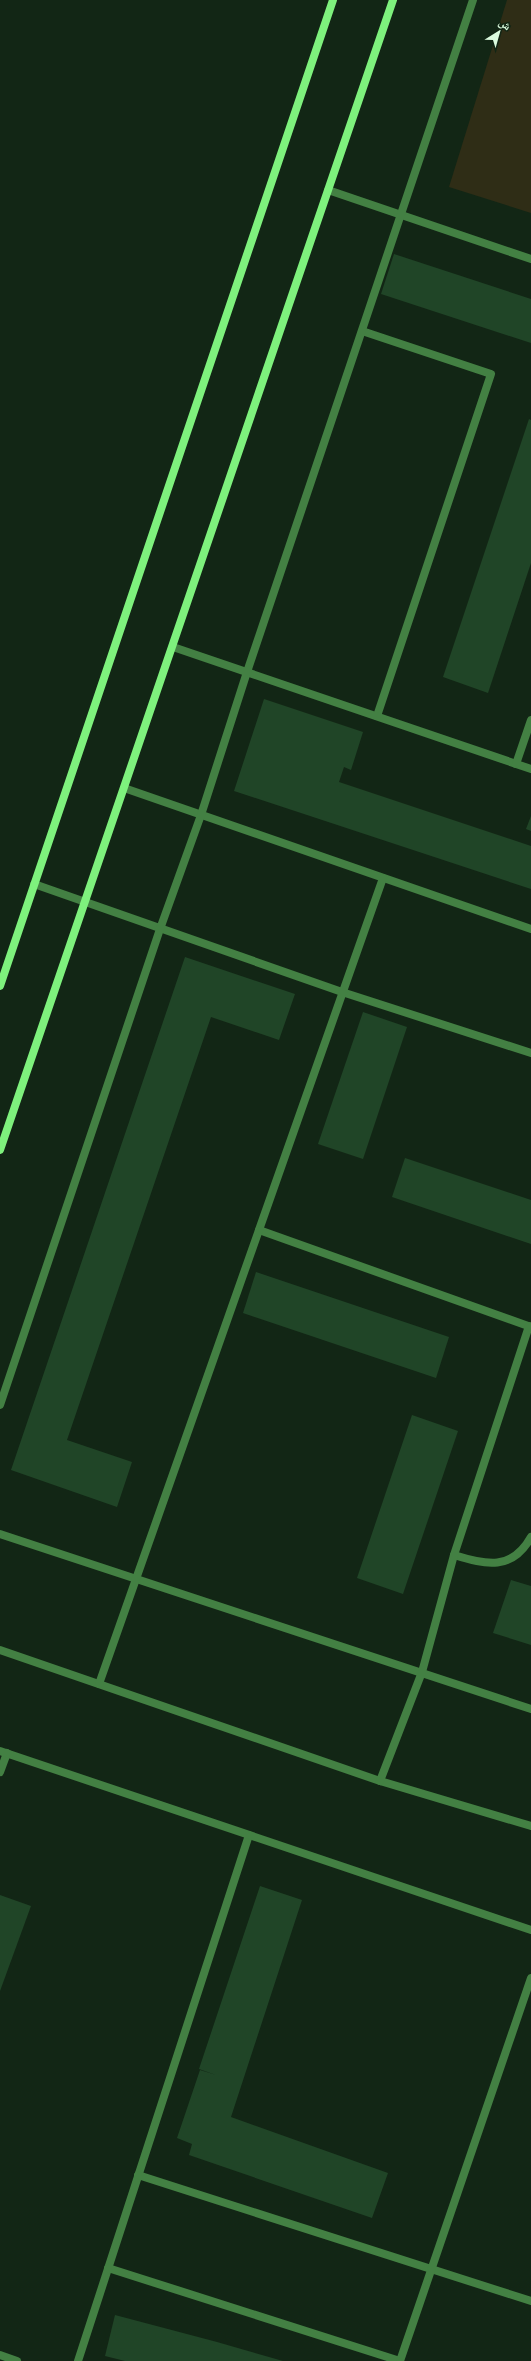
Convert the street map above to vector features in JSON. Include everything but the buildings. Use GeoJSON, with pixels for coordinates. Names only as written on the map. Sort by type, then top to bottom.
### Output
{"type":"FeatureCollection","features":[{"type":"Feature","properties":{"kind":"main road"},"geometry":{"type":"LineString","coordinates":[[0,986],[333,0]]}},
{"type":"Feature","properties":{"kind":"main road"},"geometry":{"type":"LineString","coordinates":[[0,1150],[393,0]]}},
{"type":"Feature","properties":{"kind":"street"},"geometry":{"type":"LineString","coordinates":[[0,1405],[160,929],[201,815],[247,672],[473,0]]}},
{"type":"Feature","properties":{"kind":"street"},"geometry":{"type":"LineString","coordinates":[[328,190],[531,259]]}},
{"type":"Feature","properties":{"kind":"street"},"geometry":{"type":"LineString","coordinates":[[362,331],[491,374],[376,716]]}},
{"type":"Feature","properties":{"kind":"street"},"geometry":{"type":"LineString","coordinates":[[173,647],[531,769]]}},
{"type":"Feature","properties":{"kind":"street"},"geometry":{"type":"LineString","coordinates":[[516,764],[531,720]]}},
{"type":"Feature","properties":{"kind":"street"},"geometry":{"type":"LineString","coordinates":[[124,788],[531,929]]}},
{"type":"Feature","properties":{"kind":"street"},"geometry":{"type":"LineString","coordinates":[[99,1684],[342,992],[384,878]]}},
{"type":"Feature","properties":{"kind":"street"},"geometry":{"type":"LineString","coordinates":[[34,884],[342,992],[531,1053]]}},
{"type":"Feature","properties":{"kind":"street"},"geometry":{"type":"LineString","coordinates":[[259,1230],[530,1326],[454,1555],[422,1672],[380,1781]]}},
{"type":"Feature","properties":{"kind":"street"},"geometry":{"type":"LineString","coordinates":[[0,1534],[531,1709]]}},
{"type":"Feature","properties":{"kind":"street"},"geometry":{"type":"LineString","coordinates":[[454,1555],[482,1564],[505,1561],[524,1548],[531,1537]]}},
{"type":"Feature","properties":{"kind":"street"},"geometry":{"type":"LineString","coordinates":[[0,1650],[380,1781],[531,1826]]}},
{"type":"Feature","properties":{"kind":"street"},"geometry":{"type":"LineString","coordinates":[[0,1772],[3,1752],[531,1930]]}},
{"type":"Feature","properties":{"kind":"street"},"geometry":{"type":"LineString","coordinates":[[78,2361],[249,1835]]}},
{"type":"Feature","properties":{"kind":"street"},"geometry":{"type":"LineString","coordinates":[[108,2268],[400,2361],[531,1978]]}},
{"type":"Feature","properties":{"kind":"street"},"geometry":{"type":"LineString","coordinates":[[138,2175],[531,2301]]}},
{"type":"Feature","properties":{"kind":"street"},"geometry":{"type":"LineString","coordinates":[[0,2355],[17,2361]]}},
{"type":"Feature","properties":{"kind":"shaded area"},"geometry":{"type":"Polygon","coordinates":[[[507,0],[531,0],[531,213],[449,187],[507,0]]]}}]}
